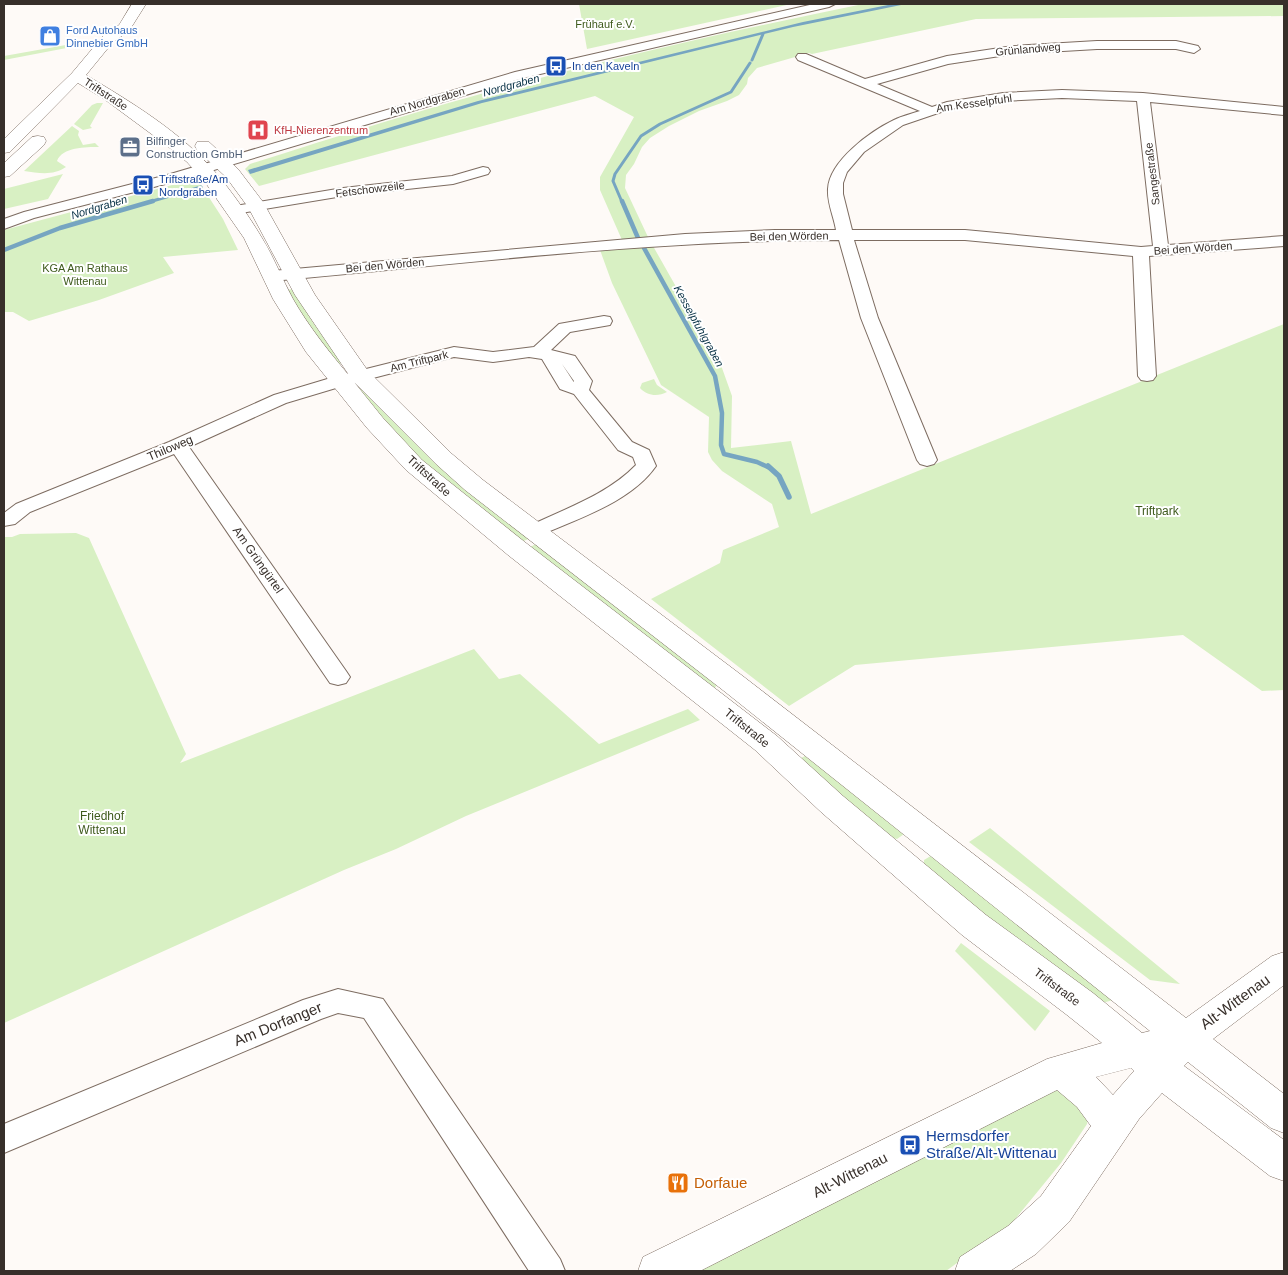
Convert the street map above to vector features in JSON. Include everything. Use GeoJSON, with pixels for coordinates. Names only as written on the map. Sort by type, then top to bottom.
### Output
{"type":"FeatureCollection","features":[{"type":"Feature","properties":{"kind":"main road"},"geometry":{"type":"LineString","coordinates":[[4,148],[77,76],[108,39],[124,28],[139,4]]}},
{"type":"Feature","properties":{"kind":"main road"},"geometry":{"type":"LineString","coordinates":[[117,51],[125,38],[124,28]]}},
{"type":"Feature","properties":{"kind":"main road","name":"Triftstraße"},"geometry":{"type":"LineString","coordinates":[[77,76],[171,140],[246,208]]}},
{"type":"Feature","properties":{"kind":"main road","name":"Triftstraße"},"geometry":{"type":"LineString","coordinates":[[120,84],[189,134],[222,163],[242,186],[246,208],[283,275],[320,320],[350,378],[414,465],[487,524],[778,736],[929,836],[1284,1116]]}},
{"type":"Feature","properties":{"kind":"main road"},"geometry":{"type":"LineString","coordinates":[[38,115],[57,116]]}},
{"type":"Feature","properties":{"kind":"main road"},"geometry":{"type":"LineString","coordinates":[[4,172],[48,131]]}},
{"type":"Feature","properties":{"kind":"main road","name":"Triftstraße"},"geometry":{"type":"LineString","coordinates":[[350,378],[444,459],[534,531],[778,736],[895,858],[974,925],[1080,1004],[1148,1060],[1284,1163]]}},
{"type":"Feature","properties":{"kind":"main road"},"geometry":{"type":"LineString","coordinates":[[895,858],[929,836]]}},
{"type":"Feature","properties":{"kind":"main road","name":"Alt-Wittenau"},"geometry":{"type":"LineString","coordinates":[[658,1271],[1060,1070],[1148,1060],[1186,1038],[1284,966]]}},
{"type":"Feature","properties":{"kind":"main road","name":"Alt-Wittenau"},"geometry":{"type":"LineString","coordinates":[[975,1271],[1022,1240],[1055,1209],[1126,1107],[1148,1060]]}},
{"type":"Feature","properties":{"kind":"main road"},"geometry":{"type":"LineString","coordinates":[[1060,1070],[1082,1086],[1099,1104],[1112,1127]]}},
{"type":"Feature","properties":{"kind":"street","name":"Am Nordgraben"},"geometry":{"type":"LineString","coordinates":[[4,224],[29,215],[202,169],[412,105],[525,74],[829,4]]}},
{"type":"Feature","properties":{"kind":"street","name":"Grünlandweg"},"geometry":{"type":"LineString","coordinates":[[865,83],[946,60],[1013,50],[1097,45],[1176,46],[1194,49]]}},
{"type":"Feature","properties":{"kind":"street"},"geometry":{"type":"LineString","coordinates":[[802,57],[929,110]]}},
{"type":"Feature","properties":{"kind":"street","name":"Am Kesselpfuhl"},"geometry":{"type":"LineString","coordinates":[[927,460],[872,327],[855,274],[845,234],[835,190],[844,167],[855,152],[880,131],[902,120],[929,110],[969,102],[1032,96],[1082,94],[1143,97],[1284,111]]}},
{"type":"Feature","properties":{"kind":"street","name":"Sangestraße"},"geometry":{"type":"LineString","coordinates":[[1143,97],[1161,251]]}},
{"type":"Feature","properties":{"kind":"street","name":"Fetschowzeile"},"geometry":{"type":"LineString","coordinates":[[246,208],[343,192],[453,180],[483,171]]}},
{"type":"Feature","properties":{"kind":"street","name":"Am Nordgraben"},"geometry":{"type":"LineString","coordinates":[[4,218],[29,215]]}},
{"type":"Feature","properties":{"kind":"street","name":"Bei den Wörden"},"geometry":{"type":"LineString","coordinates":[[283,275],[684,239],[845,234],[965,235],[1141,252],[1284,241]]}},
{"type":"Feature","properties":{"kind":"street"},"geometry":{"type":"LineString","coordinates":[[1141,252],[1147,376]]}},
{"type":"Feature","properties":{"kind":"street"},"geometry":{"type":"LineString","coordinates":[[534,531],[614,492],[642,472],[646,466],[639,438],[631,429],[618,422],[602,418],[580,390],[566,385],[543,354],[565,328],[604,321]]}},
{"type":"Feature","properties":{"kind":"street","name":"Am Triftpark"},"geometry":{"type":"LineString","coordinates":[[350,378],[454,352],[494,357],[529,352],[543,354]]}},
{"type":"Feature","properties":{"kind":"street","name":"Thiloweg"},"geometry":{"type":"LineString","coordinates":[[4,520],[8,520],[23,508],[176,446],[280,400],[350,378]]}},
{"type":"Feature","properties":{"kind":"street","name":"Am Grüngürtel"},"geometry":{"type":"LineString","coordinates":[[176,446],[181,450],[338,677]]}},
{"type":"Feature","properties":{"kind":"street","name":"Am Dorfanger"},"geometry":{"type":"LineString","coordinates":[[4,1139],[313,1009],[338,1001],[373,1008],[548,1271]]}},
{"type":"Feature","properties":{"kind":"green space","name":"Frühauf e.V."},"geometry":{"type":"Polygon","coordinates":[[[579,4],[791,4],[587,49],[579,4]]]}},
{"type":"Feature","properties":{"kind":"green space"},"geometry":{"type":"Polygon","coordinates":[[[863,4],[1284,4],[1284,16],[976,19],[812,54],[809,53],[757,68],[748,78],[747,84],[739,95],[699,111],[669,126],[650,138],[642,147],[626,175],[625,188],[648,237],[622,240],[600,190],[600,177],[634,117],[595,96],[259,186],[245,169],[250,164],[456,101],[525,82],[693,40],[863,4]]]}},
{"type":"Feature","properties":{"kind":"green space"},"geometry":{"type":"Polygon","coordinates":[[[94,40],[89,47],[80,49],[77,46],[4,60],[4,56],[94,40]]]}},
{"type":"Feature","properties":{"kind":"green space"},"geometry":{"type":"Polygon","coordinates":[[[103,103],[90,126],[92,128],[83,130],[74,124],[92,105],[103,103]]]}},
{"type":"Feature","properties":{"kind":"green space"},"geometry":{"type":"Polygon","coordinates":[[[72,126],[79,131],[78,135],[83,145],[95,143],[99,147],[69,150],[60,156],[57,161],[66,167],[56,172],[24,171],[72,126]]]}},
{"type":"Feature","properties":{"kind":"green space"},"geometry":{"type":"Polygon","coordinates":[[[63,174],[48,199],[4,209],[4,189],[63,174]]]}},
{"type":"Feature","properties":{"kind":"green space","name":"KGA Am Rathaus Wittenau"},"geometry":{"type":"Polygon","coordinates":[[[187,181],[199,182],[223,219],[238,250],[163,257],[174,273],[99,300],[29,321],[13,312],[4,312],[4,230],[187,181]]]}},
{"type":"Feature","properties":{"kind":"green space","name":"Triftpark"},"geometry":{"type":"Polygon","coordinates":[[[653,246],[722,368],[732,396],[731,448],[791,441],[811,514],[1284,324],[1284,690],[1262,691],[1183,635],[855,665],[789,706],[651,599],[720,563],[723,550],[779,527],[772,504],[722,471],[712,460],[708,452],[709,417],[661,385],[612,283],[600,250],[653,246]]]}},
{"type":"Feature","properties":{"kind":"green space"},"geometry":{"type":"Polygon","coordinates":[[[294,289],[312,321],[342,363],[336,365],[286,290],[294,289]]]}},
{"type":"Feature","properties":{"kind":"green space"},"geometry":{"type":"Polygon","coordinates":[[[654,379],[657,385],[667,392],[653,395],[646,393],[640,388],[642,383],[654,379]]]}},
{"type":"Feature","properties":{"kind":"green space"},"geometry":{"type":"Polygon","coordinates":[[[352,383],[356,383],[531,538],[521,542],[411,452],[352,383]]]}},
{"type":"Feature","properties":{"kind":"green space","name":"Friedhof Wittenau"},"geometry":{"type":"Polygon","coordinates":[[[76,533],[89,538],[186,754],[180,763],[474,649],[499,679],[520,674],[599,744],[688,709],[700,720],[466,816],[4,1023],[4,537],[20,534],[76,533]]]}},
{"type":"Feature","properties":{"kind":"green space"},"geometry":{"type":"Polygon","coordinates":[[[538,543],[718,683],[713,691],[528,548],[538,543]]]}},
{"type":"Feature","properties":{"kind":"green space"},"geometry":{"type":"Polygon","coordinates":[[[805,756],[907,832],[897,839],[893,838],[800,762],[799,759],[805,756]]]}},
{"type":"Feature","properties":{"kind":"green space"},"geometry":{"type":"Polygon","coordinates":[[[990,828],[1180,984],[1150,980],[969,842],[990,828]]]}},
{"type":"Feature","properties":{"kind":"green space"},"geometry":{"type":"Polygon","coordinates":[[[934,854],[1121,998],[1102,1003],[991,921],[924,864],[924,860],[934,854]]]}},
{"type":"Feature","properties":{"kind":"green space"},"geometry":{"type":"Polygon","coordinates":[[[961,943],[1050,1011],[1035,1031],[955,951],[961,943]]]}},
{"type":"Feature","properties":{"kind":"green space"},"geometry":{"type":"Polygon","coordinates":[[[1058,1088],[1088,1117],[1087,1124],[1061,1163],[1012,1223],[946,1271],[696,1271],[957,1137],[1058,1088]]]}},
{"type":"Feature","properties":{"kind":"water"},"geometry":{"type":"Polygon","coordinates":[[[893,4],[906,4],[793,27],[482,103],[250,174],[248,170],[478,101],[803,22],[893,4]]]}},
{"type":"Feature","properties":{"kind":"waterway","name":"Kesselpfuhlgraben"},"geometry":{"type":"LineString","coordinates":[[752,60],[763,34]]}},
{"type":"Feature","properties":{"kind":"waterway","name":"Kesselpfuhlgraben"},"geometry":{"type":"LineString","coordinates":[[622,202],[613,181],[615,174],[641,136],[660,124],[731,92],[750,63]]}},
{"type":"Feature","properties":{"kind":"waterway","name":"Nordgraben"},"geometry":{"type":"LineString","coordinates":[[149,202],[201,187]]}},
{"type":"Feature","properties":{"kind":"waterway","name":"Nordgraben"},"geometry":{"type":"LineString","coordinates":[[4,250],[60,228],[153,201]]}},
{"type":"Feature","properties":{"kind":"waterway","name":"Kesselpfuhlgraben"},"geometry":{"type":"LineString","coordinates":[[622,201],[638,238]]}},
{"type":"Feature","properties":{"kind":"waterway","name":"Kesselpfuhlgraben"},"geometry":{"type":"LineString","coordinates":[[644,248],[715,376],[722,413],[721,445],[724,454],[757,462],[770,468]]}},
{"type":"Feature","properties":{"kind":"waterway","name":"Kesselpfuhlgraben"},"geometry":{"type":"LineString","coordinates":[[768,466],[779,476],[789,497]]}},
{"type":"Feature","properties":{"kind":"place","name":"Ford Autohaus Dinnebier GmbH"},"geometry":{"type":"Point","coordinates":[50,36]}},
{"type":"Feature","properties":{"kind":"place","name":"In den Kaveln"},"geometry":{"type":"Point","coordinates":[556,66]}},
{"type":"Feature","properties":{"kind":"place","name":"KfH-Nierenzentrum"},"geometry":{"type":"Point","coordinates":[258,130]}},
{"type":"Feature","properties":{"kind":"place","name":"Bilfinger Construction GmbH"},"geometry":{"type":"Point","coordinates":[130,147]}},
{"type":"Feature","properties":{"kind":"place","name":"Triftstraße/Am Nordgraben"},"geometry":{"type":"Point","coordinates":[143,185]}},
{"type":"Feature","properties":{"kind":"place","name":"Hermsdorfer Straße/Alt-Wittenau"},"geometry":{"type":"Point","coordinates":[910,1145]}},
{"type":"Feature","properties":{"kind":"place","name":"Dorfaue"},"geometry":{"type":"Point","coordinates":[678,1183]}}]}
